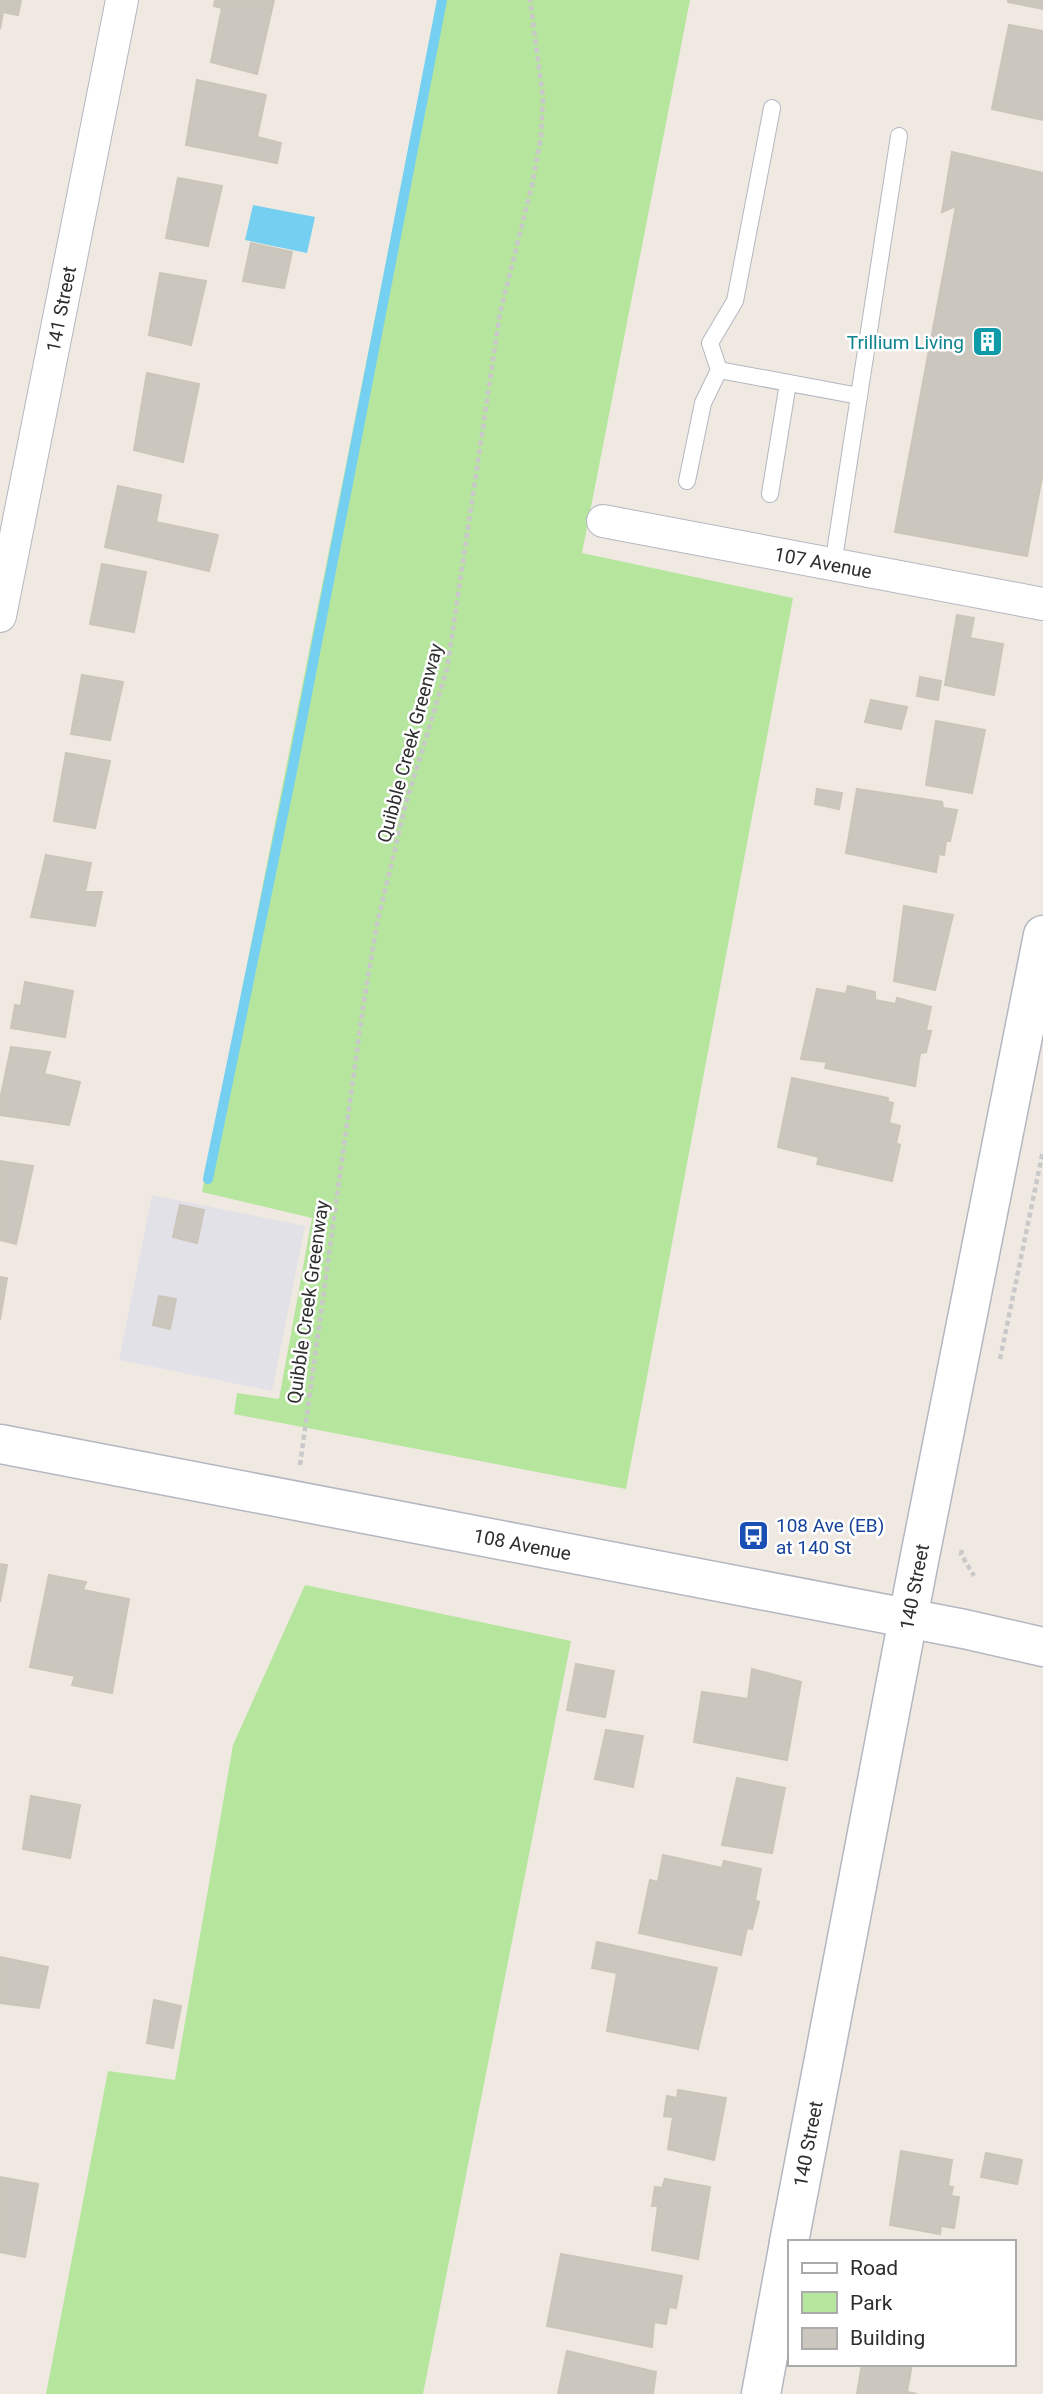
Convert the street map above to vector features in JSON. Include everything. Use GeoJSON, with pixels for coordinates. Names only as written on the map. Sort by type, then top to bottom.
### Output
{"type":"FeatureCollection","features":[{"type":"Feature","properties":{"kind":"main road","name":"140 Street"},"geometry":{"type":"LineString","coordinates":[[789,2240],[1043,935]]}},
{"type":"Feature","properties":{"kind":"main road","name":"108 Avenue"},"geometry":{"type":"LineString","coordinates":[[0,1444],[909,1618],[1043,1647]]}},
{"type":"Feature","properties":{"kind":"main road","name":"140 Street"},"geometry":{"type":"LineString","coordinates":[[761,2394],[788,2247]]}},
{"type":"Feature","properties":{"kind":"street","name":"141 Street"},"geometry":{"type":"LineString","coordinates":[[0,616],[122,0]]}},
{"type":"Feature","properties":{"kind":"street","name":"107 Avenue"},"geometry":{"type":"LineString","coordinates":[[603,521],[1043,604]]}},
{"type":"Feature","properties":{"kind":"lane"},"geometry":{"type":"LineString","coordinates":[[687,481],[703,403],[719,370],[710,343],[735,301],[772,108]]}},
{"type":"Feature","properties":{"kind":"lane"},"geometry":{"type":"LineString","coordinates":[[832,565],[899,136]]}},
{"type":"Feature","properties":{"kind":"lane"},"geometry":{"type":"LineString","coordinates":[[719,370],[859,396]]}},
{"type":"Feature","properties":{"kind":"lane"},"geometry":{"type":"LineString","coordinates":[[770,494],[788,383]]}},
{"type":"Feature","properties":{"kind":"path","name":"Quibble Creek Greenway"},"geometry":{"type":"LineString","coordinates":[[302,1454],[363,1007],[377,924],[406,803],[447,669],[500,313],[541,137],[543,97],[530,0]]}},
{"type":"Feature","properties":{"kind":"path"},"geometry":{"type":"LineString","coordinates":[[999,1368],[1043,1151]]}},
{"type":"Feature","properties":{"kind":"path"},"geometry":{"type":"LineString","coordinates":[[964,1541],[961,1554],[974,1576]]}},
{"type":"Feature","properties":{"kind":"shaded area"},"geometry":{"type":"Polygon","coordinates":[[[152,1195],[305,1226],[272,1391],[119,1360],[152,1195]]]}},
{"type":"Feature","properties":{"kind":"green space"},"geometry":{"type":"Polygon","coordinates":[[[438,0],[690,0],[582,553],[793,598],[626,1489],[234,1414],[237,1393],[279,1399],[312,1218],[202,1192],[438,0]]]}},
{"type":"Feature","properties":{"kind":"green space"},"geometry":{"type":"Polygon","coordinates":[[[305,1585],[571,1641],[423,2394],[46,2394],[108,2071],[175,2080],[233,1745],[305,1585]]]}},
{"type":"Feature","properties":{"kind":"water"},"geometry":{"type":"Polygon","coordinates":[[[253,205],[315,217],[307,253],[245,240],[253,205]]]}},
{"type":"Feature","properties":{"kind":"building"},"geometry":{"type":"Polygon","coordinates":[[[0,0],[21,0],[18,15],[3,12],[0,29],[0,0]]]}},
{"type":"Feature","properties":{"kind":"building"},"geometry":{"type":"Polygon","coordinates":[[[215,0],[274,0],[257,74],[211,62],[222,8],[214,6],[215,0]]]}},
{"type":"Feature","properties":{"kind":"building"},"geometry":{"type":"Polygon","coordinates":[[[1043,0],[1043,9],[1008,2],[1043,0]]]}},
{"type":"Feature","properties":{"kind":"building"},"geometry":{"type":"Polygon","coordinates":[[[1009,25],[1043,31],[1043,120],[992,109],[1009,25]]]}},
{"type":"Feature","properties":{"kind":"building"},"geometry":{"type":"Polygon","coordinates":[[[197,80],[266,95],[257,137],[281,143],[277,163],[186,145],[197,80]]]}},
{"type":"Feature","properties":{"kind":"building","name":"Trillium Living"},"geometry":{"type":"Polygon","coordinates":[[[952,152],[1043,173],[1043,472],[1027,556],[895,532],[956,206],[942,212],[952,152]]]}},
{"type":"Feature","properties":{"kind":"building"},"geometry":{"type":"Polygon","coordinates":[[[178,178],[222,186],[208,246],[166,238],[178,178]]]}},
{"type":"Feature","properties":{"kind":"building"},"geometry":{"type":"Polygon","coordinates":[[[251,243],[292,252],[284,288],[243,281],[251,243]]]}},
{"type":"Feature","properties":{"kind":"building"},"geometry":{"type":"Polygon","coordinates":[[[160,273],[206,281],[191,345],[149,335],[160,273]]]}},
{"type":"Feature","properties":{"kind":"building"},"geometry":{"type":"Polygon","coordinates":[[[147,373],[199,384],[183,462],[134,450],[147,373]]]}},
{"type":"Feature","properties":{"kind":"building"},"geometry":{"type":"Polygon","coordinates":[[[118,486],[161,495],[156,522],[218,535],[209,571],[105,547],[118,486]]]}},
{"type":"Feature","properties":{"kind":"building"},"geometry":{"type":"Polygon","coordinates":[[[102,564],[146,572],[134,632],[90,624],[102,564]]]}},
{"type":"Feature","properties":{"kind":"building"},"geometry":{"type":"Polygon","coordinates":[[[957,615],[974,618],[970,638],[1003,644],[994,695],[945,685],[957,615]]]}},
{"type":"Feature","properties":{"kind":"building"},"geometry":{"type":"Polygon","coordinates":[[[82,675],[123,682],[110,740],[71,734],[82,675]]]}},
{"type":"Feature","properties":{"kind":"building"},"geometry":{"type":"Polygon","coordinates":[[[920,677],[941,681],[938,700],[917,696],[920,677]]]}},
{"type":"Feature","properties":{"kind":"building"},"geometry":{"type":"Polygon","coordinates":[[[871,700],[907,707],[901,729],[865,722],[871,700]]]}},
{"type":"Feature","properties":{"kind":"building"},"geometry":{"type":"Polygon","coordinates":[[[936,721],[985,730],[972,793],[926,785],[936,721]]]}},
{"type":"Feature","properties":{"kind":"building"},"geometry":{"type":"Polygon","coordinates":[[[66,753],[110,761],[95,828],[54,821],[66,753]]]}},
{"type":"Feature","properties":{"kind":"building"},"geometry":{"type":"Polygon","coordinates":[[[817,789],[842,793],[839,809],[815,804],[817,789]]]}},
{"type":"Feature","properties":{"kind":"building"},"geometry":{"type":"Polygon","coordinates":[[[857,789],[942,802],[943,808],[957,810],[950,841],[946,841],[944,855],[939,854],[936,872],[846,853],[857,789]]]}},
{"type":"Feature","properties":{"kind":"building"},"geometry":{"type":"Polygon","coordinates":[[[46,855],[91,863],[85,892],[102,892],[95,926],[31,917],[46,855]]]}},
{"type":"Feature","properties":{"kind":"building"},"geometry":{"type":"Polygon","coordinates":[[[904,906],[953,915],[935,990],[894,981],[904,906]]]}},
{"type":"Feature","properties":{"kind":"building"},"geometry":{"type":"Polygon","coordinates":[[[25,982],[73,991],[65,1037],[11,1028],[15,1005],[21,1006],[25,982]]]}},
{"type":"Feature","properties":{"kind":"building"},"geometry":{"type":"Polygon","coordinates":[[[848,986],[875,992],[875,1000],[896,1004],[897,998],[931,1007],[926,1031],[931,1031],[926,1052],[920,1053],[915,1086],[825,1068],[827,1062],[801,1059],[817,989],[846,994],[848,986]]]}},
{"type":"Feature","properties":{"kind":"building"},"geometry":{"type":"Polygon","coordinates":[[[11,1047],[50,1052],[44,1074],[80,1082],[69,1125],[0,1115],[0,1100],[11,1047]]]}},
{"type":"Feature","properties":{"kind":"building"},"geometry":{"type":"Polygon","coordinates":[[[792,1078],[888,1098],[888,1102],[893,1103],[889,1123],[900,1126],[896,1143],[900,1145],[892,1181],[817,1164],[819,1157],[778,1147],[792,1078]]]}},
{"type":"Feature","properties":{"kind":"building"},"geometry":{"type":"Polygon","coordinates":[[[0,1161],[33,1166],[16,1244],[0,1240],[0,1161]]]}},
{"type":"Feature","properties":{"kind":"building"},"geometry":{"type":"Polygon","coordinates":[[[180,1205],[204,1210],[197,1243],[173,1237],[180,1205]]]}},
{"type":"Feature","properties":{"kind":"building"},"geometry":{"type":"Polygon","coordinates":[[[0,1277],[7,1278],[0,1320],[0,1277]]]}},
{"type":"Feature","properties":{"kind":"building"},"geometry":{"type":"Polygon","coordinates":[[[159,1296],[176,1299],[170,1329],[153,1325],[159,1296]]]}},
{"type":"Feature","properties":{"kind":"building"},"geometry":{"type":"Polygon","coordinates":[[[0,1564],[7,1565],[0,1602],[0,1564]]]}},
{"type":"Feature","properties":{"kind":"building"},"geometry":{"type":"Polygon","coordinates":[[[49,1575],[86,1582],[83,1590],[129,1599],[112,1693],[72,1685],[75,1676],[30,1667],[49,1575]]]}},
{"type":"Feature","properties":{"kind":"building"},"geometry":{"type":"Polygon","coordinates":[[[576,1664],[614,1671],[605,1717],[567,1710],[576,1664]]]}},
{"type":"Feature","properties":{"kind":"building"},"geometry":{"type":"Polygon","coordinates":[[[752,1669],[801,1682],[787,1760],[694,1742],[702,1692],[748,1699],[752,1669]]]}},
{"type":"Feature","properties":{"kind":"building"},"geometry":{"type":"Polygon","coordinates":[[[606,1730],[643,1736],[633,1787],[595,1779],[606,1730]]]}},
{"type":"Feature","properties":{"kind":"building"},"geometry":{"type":"Polygon","coordinates":[[[737,1778],[785,1788],[772,1853],[722,1845],[737,1778]]]}},
{"type":"Feature","properties":{"kind":"building"},"geometry":{"type":"Polygon","coordinates":[[[31,1796],[80,1805],[70,1858],[23,1849],[31,1796]]]}},
{"type":"Feature","properties":{"kind":"building"},"geometry":{"type":"Polygon","coordinates":[[[663,1855],[722,1868],[724,1861],[761,1869],[755,1900],[759,1902],[752,1929],[747,1928],[741,1955],[639,1933],[650,1880],[658,1882],[663,1855]]]}},
{"type":"Feature","properties":{"kind":"building"},"geometry":{"type":"Polygon","coordinates":[[[597,1942],[717,1968],[698,2049],[607,2031],[617,1973],[592,1968],[597,1942]]]}},
{"type":"Feature","properties":{"kind":"building"},"geometry":{"type":"Polygon","coordinates":[[[0,1957],[48,1967],[39,2008],[0,2003],[0,1957]]]}},
{"type":"Feature","properties":{"kind":"building"},"geometry":{"type":"Polygon","coordinates":[[[154,2000],[181,2006],[173,2048],[147,2043],[154,2000]]]}},
{"type":"Feature","properties":{"kind":"building"},"geometry":{"type":"Polygon","coordinates":[[[678,2090],[726,2098],[714,2160],[668,2149],[673,2117],[664,2116],[667,2096],[677,2098],[678,2090]]]}},
{"type":"Feature","properties":{"kind":"building"},"geometry":{"type":"Polygon","coordinates":[[[901,2151],[952,2160],[948,2186],[953,2187],[951,2196],[959,2197],[954,2228],[941,2226],[940,2234],[890,2225],[901,2151]]]}},
{"type":"Feature","properties":{"kind":"building"},"geometry":{"type":"Polygon","coordinates":[[[986,2153],[1022,2160],[1017,2184],[981,2177],[986,2153]]]}},
{"type":"Feature","properties":{"kind":"building"},"geometry":{"type":"Polygon","coordinates":[[[0,2177],[38,2184],[25,2257],[0,2252],[0,2177]]]}},
{"type":"Feature","properties":{"kind":"building"},"geometry":{"type":"Polygon","coordinates":[[[665,2179],[710,2187],[698,2259],[652,2250],[658,2206],[652,2206],[655,2187],[662,2188],[665,2179]]]}},
{"type":"Feature","properties":{"kind":"building"},"geometry":{"type":"Polygon","coordinates":[[[561,2254],[682,2276],[676,2308],[669,2307],[666,2324],[654,2322],[652,2347],[547,2326],[561,2254]]]}},
{"type":"Feature","properties":{"kind":"building"},"geometry":{"type":"Polygon","coordinates":[[[567,2351],[656,2372],[653,2394],[558,2394],[567,2351]]]}},
{"type":"Feature","properties":{"kind":"building"},"geometry":{"type":"Polygon","coordinates":[[[862,2366],[912,2366],[907,2392],[917,2394],[857,2394],[862,2366]]]}},
{"type":"Feature","properties":{"kind":"waterway"},"geometry":{"type":"LineString","coordinates":[[208,1179],[292,771],[442,0]]}},
{"type":"Feature","properties":{"kind":"place","name":"Trillium Living"},"geometry":{"type":"Point","coordinates":[987,342]}},
{"type":"Feature","properties":{"kind":"place","name":"108 Ave (EB) at 140 St"},"geometry":{"type":"Point","coordinates":[753,1536]}}]}
